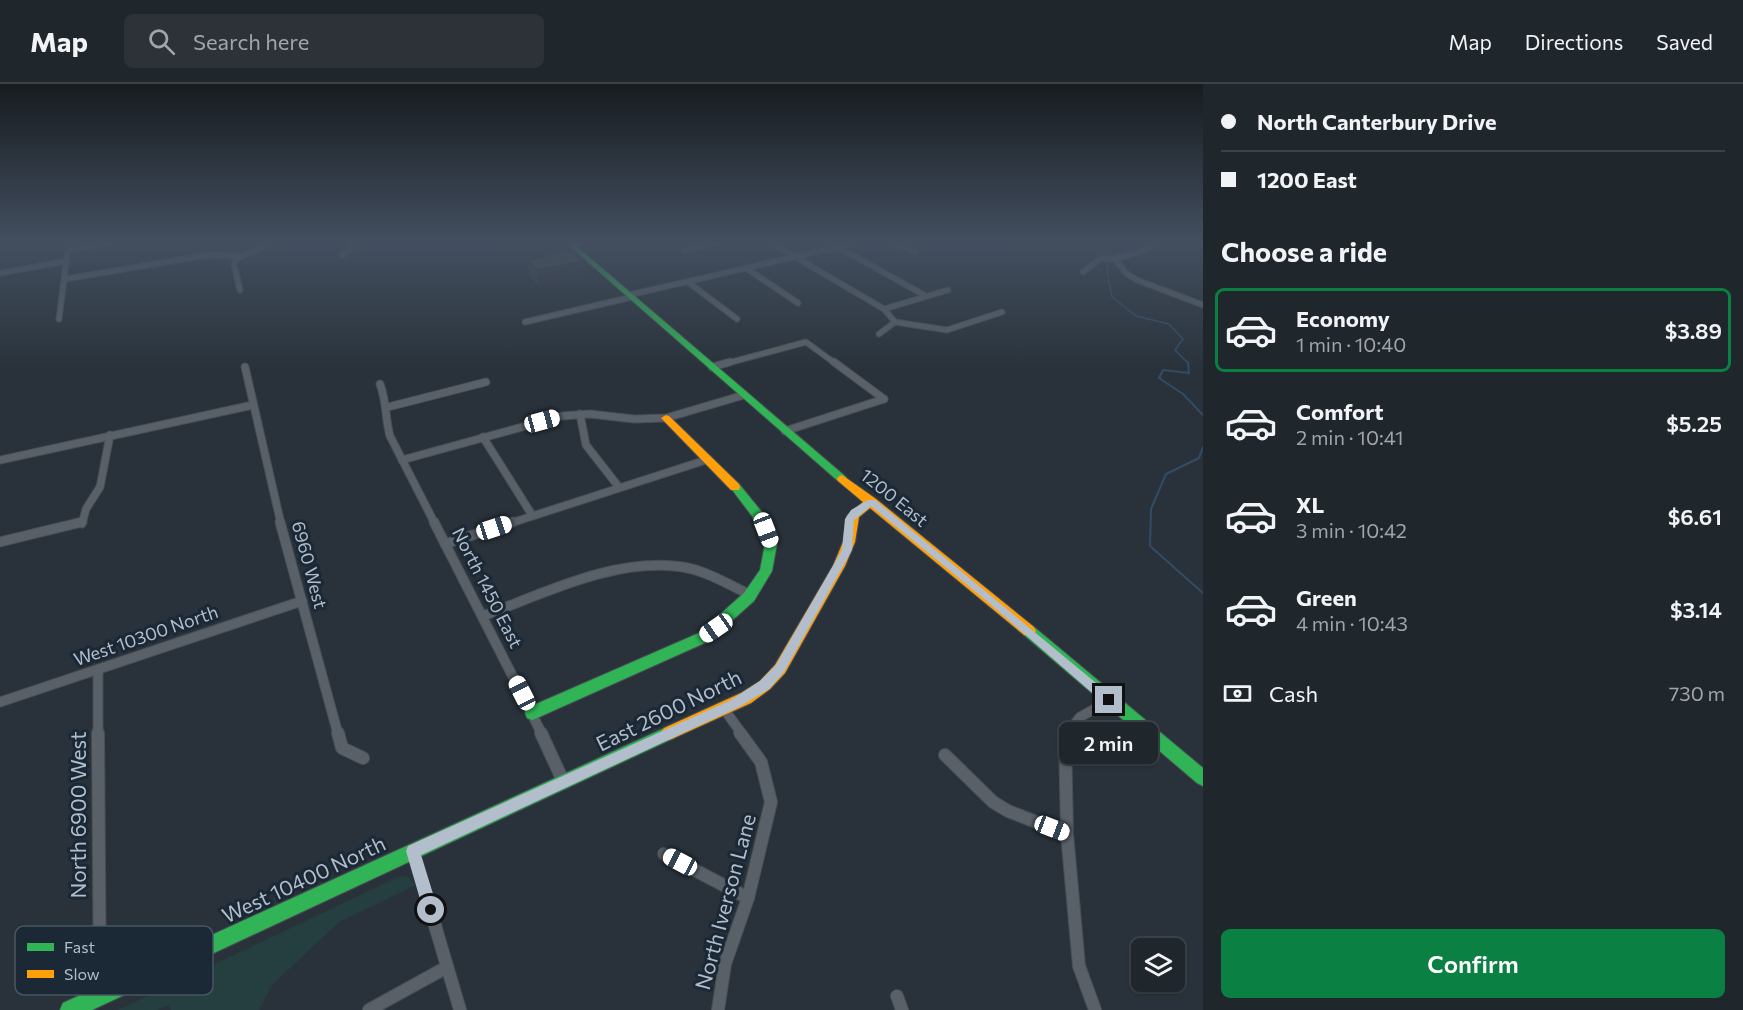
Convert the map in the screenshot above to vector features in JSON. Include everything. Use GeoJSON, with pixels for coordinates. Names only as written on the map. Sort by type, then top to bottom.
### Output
{"type":"FeatureCollection","features":[{"type":"Feature","properties":{"kind":"street"},"geometry":{"type":"LineString","coordinates":[[59,319],[64,284]]}},
{"type":"Feature","properties":{"kind":"street"},"geometry":{"type":"LineString","coordinates":[[239,284],[240,290]]}},
{"type":"Feature","properties":{"kind":"street","name":"1200 East"},"geometry":{"type":"LineString","coordinates":[[617,284],[785,431],[985,594],[1203,778]]}},
{"type":"Feature","properties":{"kind":"street"},"geometry":{"type":"LineString","coordinates":[[525,322],[679,284]]}},
{"type":"Feature","properties":{"kind":"street"},"geometry":{"type":"LineString","coordinates":[[691,284],[737,319]]}},
{"type":"Feature","properties":{"kind":"street"},"geometry":{"type":"LineString","coordinates":[[770,284],[798,303]]}},
{"type":"Feature","properties":{"kind":"street"},"geometry":{"type":"LineString","coordinates":[[841,284],[884,309],[895,322],[947,330],[1002,312]]}},
{"type":"Feature","properties":{"kind":"street"},"geometry":{"type":"LineString","coordinates":[[904,284],[926,296]]}},
{"type":"Feature","properties":{"kind":"street"},"geometry":{"type":"LineString","coordinates":[[1148,284],[1203,305]]}},
{"type":"Feature","properties":{"kind":"street"},"geometry":{"type":"LineString","coordinates":[[884,309],[948,290]]}},
{"type":"Feature","properties":{"kind":"street"},"geometry":{"type":"LineString","coordinates":[[879,334],[895,322]]}},
{"type":"Feature","properties":{"kind":"street"},"geometry":{"type":"LineString","coordinates":[[712,367],[806,342],[884,399],[785,431]]}},
{"type":"Feature","properties":{"kind":"street","name":"6960 West"},"geometry":{"type":"LineString","coordinates":[[245,367],[302,601],[342,748],[363,758]]}},
{"type":"Feature","properties":{"kind":"street"},"geometry":{"type":"LineString","coordinates":[[388,407],[486,382]]}},
{"type":"Feature","properties":{"kind":"street","name":"North 1450 East"},"geometry":{"type":"LineString","coordinates":[[380,384],[388,407],[387,428],[393,442],[532,713],[564,783]]}},
{"type":"Feature","properties":{"kind":"street"},"geometry":{"type":"LineString","coordinates":[[402,460],[561,416],[579,414],[634,419],[666,417],[744,395]]}},
{"type":"Feature","properties":{"kind":"street"},"geometry":{"type":"LineString","coordinates":[[0,460],[253,405]]}},
{"type":"Feature","properties":{"kind":"street"},"geometry":{"type":"LineString","coordinates":[[579,414],[579,428],[584,445],[618,486]]}},
{"type":"Feature","properties":{"kind":"street"},"geometry":{"type":"LineString","coordinates":[[532,713],[704,637],[729,619],[751,595],[765,574],[771,544],[760,516],[666,417]]}},
{"type":"Feature","properties":{"kind":"street"},"geometry":{"type":"LineString","coordinates":[[0,542],[55,527],[82,524],[83,511],[100,489],[104,454],[110,435]]}},
{"type":"Feature","properties":{"kind":"street"},"geometry":{"type":"LineString","coordinates":[[483,437],[532,515]]}},
{"type":"Feature","properties":{"kind":"street"},"geometry":{"type":"LineString","coordinates":[[444,544],[618,486],[706,460]]}},
{"type":"Feature","properties":{"kind":"street","name":"East 2600 North"},"geometry":{"type":"LineString","coordinates":[[491,817],[724,709],[765,685],[780,669],[847,550],[849,519],[854,512],[872,502]]}},
{"type":"Feature","properties":{"kind":"street"},"geometry":{"type":"LineString","coordinates":[[483,616],[608,572],[635,566],[684,567],[751,595]]}},
{"type":"Feature","properties":{"kind":"street","name":"West 10300 North"},"geometry":{"type":"LineString","coordinates":[[0,702],[302,601]]}},
{"type":"Feature","properties":{"kind":"street","name":"North 6900 West"},"geometry":{"type":"LineString","coordinates":[[98,670],[100,926]]}},
{"type":"Feature","properties":{"kind":"street"},"geometry":{"type":"LineString","coordinates":[[1095,1010],[1079,966],[1067,834],[1065,737],[1080,717],[1109,700]]}},
{"type":"Feature","properties":{"kind":"street","name":"North Iverson Lane"},"geometry":{"type":"LineString","coordinates":[[718,1010],[726,964],[748,898],[771,802],[761,762],[724,709]]}},
{"type":"Feature","properties":{"kind":"street"},"geometry":{"type":"LineString","coordinates":[[945,755],[993,802],[1008,811],[1067,834]]}},
{"type":"Feature","properties":{"kind":"street","name":"West 10400 North"},"geometry":{"type":"LineString","coordinates":[[213,944],[491,817]]}},
{"type":"Feature","properties":{"kind":"street"},"geometry":{"type":"LineString","coordinates":[[413,851],[460,1010]]}},
{"type":"Feature","properties":{"kind":"street"},"geometry":{"type":"LineString","coordinates":[[664,854],[748,898]]}},
{"type":"Feature","properties":{"kind":"street"},"geometry":{"type":"LineString","coordinates":[[369,1010],[447,967]]}},
{"type":"Feature","properties":{"kind":"street","name":"West 10400 North"},"geometry":{"type":"LineString","coordinates":[[70,1010],[100,996]]}},
{"type":"Feature","properties":{"kind":"green space"},"geometry":{"type":"Polygon","coordinates":[[[407,876],[416,885],[339,922],[272,985],[259,1010],[171,1010],[168,1005],[157,1010],[118,1010],[150,995],[213,995],[213,965],[398,877],[407,876]]]}},
{"type":"Feature","properties":{"kind":"waterway"},"geometry":{"type":"LineString","coordinates":[[1109,284],[1112,297],[1136,316],[1169,324],[1183,339],[1175,350],[1188,363]]}},
{"type":"Feature","properties":{"kind":"waterway"},"geometry":{"type":"LineString","coordinates":[[1188,363],[1189,373],[1163,370],[1159,378],[1183,394],[1203,415]]}},
{"type":"Feature","properties":{"kind":"waterway"},"geometry":{"type":"LineString","coordinates":[[1203,447],[1199,458],[1166,474],[1151,509],[1150,546],[1203,593]]}},
{"type":"Feature","properties":{"kind":"traffic: fast"},"geometry":{"type":"LineString","coordinates":[[617,284],[842,479]]}},
{"type":"Feature","properties":{"kind":"traffic: fast"},"geometry":{"type":"LineString","coordinates":[[532,713],[704,637],[749,597],[766,571],[771,544],[757,514],[735,487]]}},
{"type":"Feature","properties":{"kind":"traffic: fast"},"geometry":{"type":"LineString","coordinates":[[1029,631],[1203,778]]}},
{"type":"Feature","properties":{"kind":"traffic: fast"},"geometry":{"type":"LineString","coordinates":[[213,944],[669,733]]}},
{"type":"Feature","properties":{"kind":"traffic: fast"},"geometry":{"type":"LineString","coordinates":[[70,1010],[102,995]]}},
{"type":"Feature","properties":{"kind":"traffic: slow"},"geometry":{"type":"LineString","coordinates":[[666,418],[735,487]]}},
{"type":"Feature","properties":{"kind":"traffic: slow"},"geometry":{"type":"LineString","coordinates":[[842,479],[1029,631]]}},
{"type":"Feature","properties":{"kind":"traffic: slow"},"geometry":{"type":"LineString","coordinates":[[669,733],[746,698],[765,685],[780,669],[839,566],[849,542],[853,516],[862,507],[872,502]]}},
{"type":"Feature","properties":{"kind":"route"},"geometry":{"type":"LineString","coordinates":[[431,910],[413,851],[735,704],[765,685],[780,669],[847,550],[850,534],[849,519],[854,512],[872,502],[985,594],[1109,700]]}}]}
